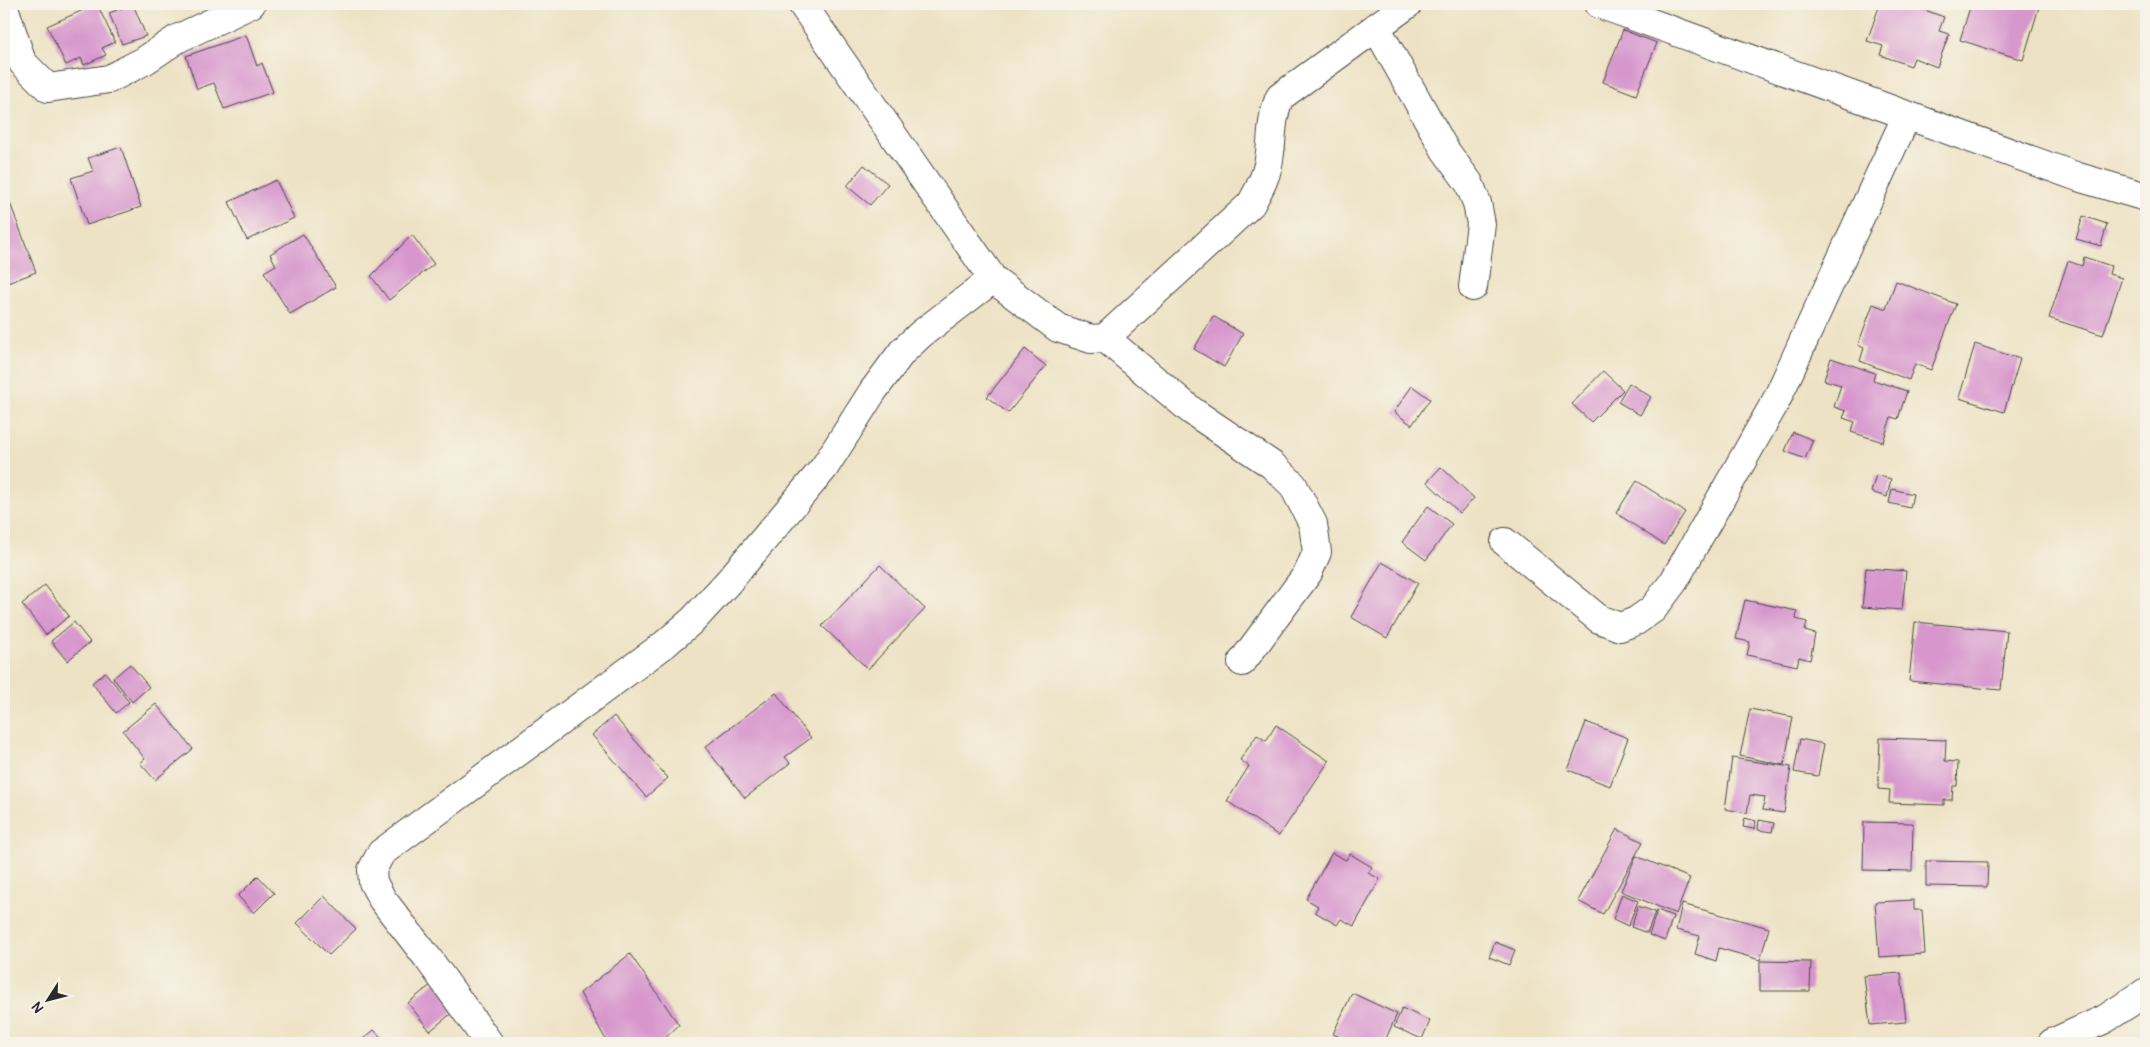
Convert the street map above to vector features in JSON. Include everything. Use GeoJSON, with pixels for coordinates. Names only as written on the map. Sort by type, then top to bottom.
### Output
{"type":"FeatureCollection","features":[{"type":"Feature","properties":{"kind":"street"},"geometry":{"type":"LineString","coordinates":[[4,7],[22,62],[48,88],[109,78],[144,60],[176,39],[251,4]]}},
{"type":"Feature","properties":{"kind":"street"},"geometry":{"type":"LineString","coordinates":[[802,4],[993,279],[1058,328],[1073,335],[1091,339],[1105,338],[1251,204],[1263,184],[1268,164],[1275,107],[1280,97],[1408,4]]}},
{"type":"Feature","properties":{"kind":"street"},"geometry":{"type":"LineString","coordinates":[[1598,4],[2078,177],[2146,197]]}},
{"type":"Feature","properties":{"kind":"street"},"geometry":{"type":"LineString","coordinates":[[1376,27],[1445,150],[1470,183],[1477,202],[1481,224],[1473,287]]}},
{"type":"Feature","properties":{"kind":"street"},"geometry":{"type":"LineString","coordinates":[[1505,542],[1599,619],[1620,627],[1636,621],[1653,609],[1674,581],[1776,401],[1907,115]]}},
{"type":"Feature","properties":{"kind":"street"},"geometry":{"type":"LineString","coordinates":[[489,1043],[427,957],[382,899],[373,882],[372,870],[381,853],[665,644],[694,619],[728,582],[824,468],[873,391],[902,352],[921,334],[993,279]]}},
{"type":"Feature","properties":{"kind":"street"},"geometry":{"type":"LineString","coordinates":[[1105,338],[1192,411],[1272,465],[1293,485],[1313,524],[1317,552],[1308,573],[1242,662]]}},
{"type":"Feature","properties":{"kind":"street"},"geometry":{"type":"LineString","coordinates":[[2052,1043],[2105,1019],[2146,992]]}},
{"type":"Feature","properties":{"kind":"building"},"geometry":{"type":"Polygon","coordinates":[[[97,4],[115,42],[102,48],[106,55],[84,65],[81,58],[66,65],[47,26],[97,4]]]}},
{"type":"Feature","properties":{"kind":"building"},"geometry":{"type":"Polygon","coordinates":[[[133,4],[146,36],[122,44],[109,13],[133,4]]]}},
{"type":"Feature","properties":{"kind":"building"},"geometry":{"type":"Polygon","coordinates":[[[1880,4],[1908,4],[1944,17],[1939,31],[1949,34],[1937,67],[1914,58],[1911,66],[1880,55],[1883,46],[1867,41],[1880,4]]]}},
{"type":"Feature","properties":{"kind":"building"},"geometry":{"type":"Polygon","coordinates":[[[1971,4],[2040,4],[2023,60],[1960,40],[1971,4]]]}},
{"type":"Feature","properties":{"kind":"building"},"geometry":{"type":"Polygon","coordinates":[[[1623,30],[1657,43],[1636,95],[1603,82],[1623,30]]]}},
{"type":"Feature","properties":{"kind":"building"},"geometry":{"type":"Polygon","coordinates":[[[246,35],[257,66],[262,63],[273,92],[224,109],[214,83],[197,89],[186,56],[246,35]]]}},
{"type":"Feature","properties":{"kind":"building"},"geometry":{"type":"Polygon","coordinates":[[[121,147],[141,207],[87,225],[71,178],[93,171],[88,158],[121,147]]]}},
{"type":"Feature","properties":{"kind":"building"},"geometry":{"type":"Polygon","coordinates":[[[864,165],[888,184],[870,205],[847,186],[864,165]]]}},
{"type":"Feature","properties":{"kind":"building"},"geometry":{"type":"Polygon","coordinates":[[[276,180],[294,218],[247,240],[229,202],[276,180]]]}},
{"type":"Feature","properties":{"kind":"building"},"geometry":{"type":"Polygon","coordinates":[[[4,187],[36,272],[5,284],[4,279],[4,187]]]}},
{"type":"Feature","properties":{"kind":"building"},"geometry":{"type":"Polygon","coordinates":[[[2083,216],[2107,224],[2101,246],[2076,239],[2083,216]]]}},
{"type":"Feature","properties":{"kind":"building"},"geometry":{"type":"Polygon","coordinates":[[[303,234],[336,287],[290,314],[264,272],[276,265],[270,254],[303,234]]]}},
{"type":"Feature","properties":{"kind":"building"},"geometry":{"type":"Polygon","coordinates":[[[412,235],[434,264],[389,300],[371,276],[412,235]]]}},
{"type":"Feature","properties":{"kind":"building"},"geometry":{"type":"Polygon","coordinates":[[[2084,257],[2111,266],[2109,274],[2122,278],[2103,335],[2049,318],[2068,261],[2082,266],[2084,257]]]}},
{"type":"Feature","properties":{"kind":"building"},"geometry":{"type":"Polygon","coordinates":[[[1896,281],[1956,304],[1931,370],[1915,364],[1909,380],[1860,361],[1864,348],[1858,345],[1873,304],[1886,309],[1896,281]]]}},
{"type":"Feature","properties":{"kind":"building"},"geometry":{"type":"Polygon","coordinates":[[[1213,316],[1243,334],[1224,367],[1194,349],[1213,316]]]}},
{"type":"Feature","properties":{"kind":"building"},"geometry":{"type":"Polygon","coordinates":[[[1975,344],[2020,359],[2004,412],[1959,398],[1975,344]]]}},
{"type":"Feature","properties":{"kind":"building"},"geometry":{"type":"Polygon","coordinates":[[[1025,349],[1046,366],[1008,413],[987,397],[1025,349]]]}},
{"type":"Feature","properties":{"kind":"building"},"geometry":{"type":"Polygon","coordinates":[[[1831,358],[1875,373],[1873,380],[1907,391],[1898,419],[1891,417],[1883,442],[1851,432],[1855,422],[1843,418],[1846,411],[1834,407],[1841,385],[1824,380],[1831,358]]]}},
{"type":"Feature","properties":{"kind":"building"},"geometry":{"type":"Polygon","coordinates":[[[1603,371],[1623,390],[1591,422],[1572,404],[1603,371]]]}},
{"type":"Feature","properties":{"kind":"building"},"geometry":{"type":"Polygon","coordinates":[[[1629,383],[1651,397],[1640,415],[1618,402],[1629,383]]]}},
{"type":"Feature","properties":{"kind":"building"},"geometry":{"type":"Polygon","coordinates":[[[1412,386],[1430,399],[1412,425],[1394,412],[1412,386]]]}},
{"type":"Feature","properties":{"kind":"building"},"geometry":{"type":"Polygon","coordinates":[[[1793,432],[1813,440],[1805,459],[1785,451],[1793,432]]]}},
{"type":"Feature","properties":{"kind":"building"},"geometry":{"type":"Polygon","coordinates":[[[1441,467],[1474,498],[1460,513],[1427,482],[1441,467]]]}},
{"type":"Feature","properties":{"kind":"building"},"geometry":{"type":"Polygon","coordinates":[[[1876,475],[1891,479],[1887,497],[1871,492],[1876,475]]]}},
{"type":"Feature","properties":{"kind":"building"},"geometry":{"type":"Polygon","coordinates":[[[1637,481],[1685,512],[1664,545],[1616,513],[1637,481]]]}},
{"type":"Feature","properties":{"kind":"building"},"geometry":{"type":"Polygon","coordinates":[[[1892,489],[1913,494],[1910,508],[1889,503],[1892,489]]]}},
{"type":"Feature","properties":{"kind":"building"},"geometry":{"type":"Polygon","coordinates":[[[1428,506],[1452,524],[1426,560],[1402,542],[1428,506]]]}},
{"type":"Feature","properties":{"kind":"building"},"geometry":{"type":"Polygon","coordinates":[[[1382,562],[1418,583],[1387,638],[1351,617],[1382,562]]]}},
{"type":"Feature","properties":{"kind":"building"},"geometry":{"type":"Polygon","coordinates":[[[880,565],[925,609],[868,669],[822,626],[880,565]]]}},
{"type":"Feature","properties":{"kind":"building"},"geometry":{"type":"Polygon","coordinates":[[[1866,568],[1906,571],[1902,610],[1862,607],[1866,568]]]}},
{"type":"Feature","properties":{"kind":"building"},"geometry":{"type":"Polygon","coordinates":[[[45,585],[69,616],[46,635],[22,604],[45,585]]]}},
{"type":"Feature","properties":{"kind":"building"},"geometry":{"type":"Polygon","coordinates":[[[1745,600],[1797,611],[1796,619],[1807,622],[1805,631],[1815,634],[1810,660],[1799,657],[1797,666],[1747,655],[1750,642],[1736,639],[1745,600]]]}},
{"type":"Feature","properties":{"kind":"building"},"geometry":{"type":"Polygon","coordinates":[[[74,622],[90,642],[67,661],[51,641],[74,622]]]}},
{"type":"Feature","properties":{"kind":"building"},"geometry":{"type":"Polygon","coordinates":[[[1915,622],[2007,631],[2001,690],[1909,681],[1915,622]]]}},
{"type":"Feature","properties":{"kind":"building"},"geometry":{"type":"Polygon","coordinates":[[[130,664],[149,687],[132,702],[113,678],[130,664]]]}},
{"type":"Feature","properties":{"kind":"building"},"geometry":{"type":"Polygon","coordinates":[[[105,672],[129,702],[116,713],[92,683],[105,672]]]}},
{"type":"Feature","properties":{"kind":"building"},"geometry":{"type":"Polygon","coordinates":[[[776,693],[811,738],[785,757],[790,763],[745,798],[705,747],[776,693]]]}},
{"type":"Feature","properties":{"kind":"building"},"geometry":{"type":"Polygon","coordinates":[[[156,704],[193,749],[155,780],[140,763],[145,759],[123,731],[156,704]]]}},
{"type":"Feature","properties":{"kind":"building"},"geometry":{"type":"Polygon","coordinates":[[[1750,709],[1793,717],[1784,765],[1740,756],[1750,709]]]}},
{"type":"Feature","properties":{"kind":"building"},"geometry":{"type":"Polygon","coordinates":[[[614,716],[668,778],[646,797],[592,735],[614,716]]]}},
{"type":"Feature","properties":{"kind":"building"},"geometry":{"type":"Polygon","coordinates":[[[1586,722],[1628,738],[1610,786],[1568,770],[1586,722]]]}},
{"type":"Feature","properties":{"kind":"building"},"geometry":{"type":"Polygon","coordinates":[[[1276,725],[1329,761],[1279,836],[1227,801],[1249,766],[1240,760],[1257,735],[1266,741],[1276,725]]]}},
{"type":"Feature","properties":{"kind":"building"},"geometry":{"type":"Polygon","coordinates":[[[1880,738],[1946,740],[1945,761],[1958,762],[1957,786],[1953,786],[1952,800],[1944,800],[1944,805],[1889,803],[1890,790],[1878,789],[1880,738]]]}},
{"type":"Feature","properties":{"kind":"building"},"geometry":{"type":"Polygon","coordinates":[[[1800,739],[1824,744],[1818,776],[1794,772],[1800,739]]]}},
{"type":"Feature","properties":{"kind":"building"},"geometry":{"type":"Polygon","coordinates":[[[1732,758],[1791,767],[1784,813],[1763,810],[1765,797],[1750,795],[1747,813],[1725,809],[1732,758]]]}},
{"type":"Feature","properties":{"kind":"building"},"geometry":{"type":"Polygon","coordinates":[[[1745,818],[1756,821],[1754,829],[1743,827],[1745,818]]]}},
{"type":"Feature","properties":{"kind":"building"},"geometry":{"type":"Polygon","coordinates":[[[1759,820],[1774,823],[1772,832],[1758,830],[1759,820]]]}},
{"type":"Feature","properties":{"kind":"building"},"geometry":{"type":"Polygon","coordinates":[[[1864,822],[1913,823],[1912,871],[1863,870],[1864,822]]]}},
{"type":"Feature","properties":{"kind":"building"},"geometry":{"type":"Polygon","coordinates":[[[1617,829],[1643,842],[1603,914],[1578,901],[1617,829]]]}},
{"type":"Feature","properties":{"kind":"building"},"geometry":{"type":"Polygon","coordinates":[[[1332,853],[1346,860],[1350,854],[1372,867],[1368,873],[1380,879],[1354,926],[1341,919],[1337,925],[1315,912],[1318,906],[1306,899],[1332,853]]]}},
{"type":"Feature","properties":{"kind":"building"},"geometry":{"type":"Polygon","coordinates":[[[1636,856],[1690,878],[1676,914],[1621,891],[1636,856]]]}},
{"type":"Feature","properties":{"kind":"building"},"geometry":{"type":"Polygon","coordinates":[[[1926,861],[1988,862],[1987,887],[1926,886],[1926,861]]]}},
{"type":"Feature","properties":{"kind":"building"},"geometry":{"type":"Polygon","coordinates":[[[258,876],[274,893],[254,913],[238,896],[258,876]]]}},
{"type":"Feature","properties":{"kind":"building"},"geometry":{"type":"Polygon","coordinates":[[[1622,894],[1638,901],[1628,926],[1613,919],[1622,894]]]}},
{"type":"Feature","properties":{"kind":"building"},"geometry":{"type":"Polygon","coordinates":[[[324,896],[356,929],[329,955],[297,923],[324,896]]]}},
{"type":"Feature","properties":{"kind":"building"},"geometry":{"type":"Polygon","coordinates":[[[1914,900],[1914,910],[1922,910],[1925,954],[1879,957],[1875,902],[1914,900]]]}},
{"type":"Feature","properties":{"kind":"building"},"geometry":{"type":"Polygon","coordinates":[[[1682,904],[1769,928],[1760,960],[1719,948],[1716,961],[1695,954],[1700,936],[1676,930],[1682,904]]]}},
{"type":"Feature","properties":{"kind":"building"},"geometry":{"type":"Polygon","coordinates":[[[1638,906],[1655,912],[1647,933],[1631,927],[1638,906]]]}},
{"type":"Feature","properties":{"kind":"building"},"geometry":{"type":"Polygon","coordinates":[[[1657,910],[1673,916],[1665,941],[1649,935],[1657,910]]]}},
{"type":"Feature","properties":{"kind":"building"},"geometry":{"type":"Polygon","coordinates":[[[1495,942],[1515,950],[1509,965],[1489,957],[1495,942]]]}},
{"type":"Feature","properties":{"kind":"building"},"geometry":{"type":"Polygon","coordinates":[[[630,954],[679,1025],[660,1043],[612,1043],[606,1040],[580,993],[630,954]]]}},
{"type":"Feature","properties":{"kind":"building"},"geometry":{"type":"Polygon","coordinates":[[[1760,961],[1811,962],[1810,991],[1760,991],[1760,961]]]}},
{"type":"Feature","properties":{"kind":"building"},"geometry":{"type":"Polygon","coordinates":[[[1901,973],[1906,1022],[1870,1025],[1864,976],[1901,973]]]}},
{"type":"Feature","properties":{"kind":"building"},"geometry":{"type":"Polygon","coordinates":[[[437,980],[459,1007],[430,1031],[408,1003],[437,980]]]}},
{"type":"Feature","properties":{"kind":"building"},"geometry":{"type":"Polygon","coordinates":[[[1352,993],[1397,1014],[1384,1043],[1353,1043],[1333,1034],[1352,993]]]}},
{"type":"Feature","properties":{"kind":"building"},"geometry":{"type":"Polygon","coordinates":[[[1402,1008],[1430,1021],[1422,1039],[1394,1027],[1402,1008]]]}},
{"type":"Feature","properties":{"kind":"building"},"geometry":{"type":"Polygon","coordinates":[[[374,1030],[386,1043],[358,1043],[374,1030]]]}}]}
